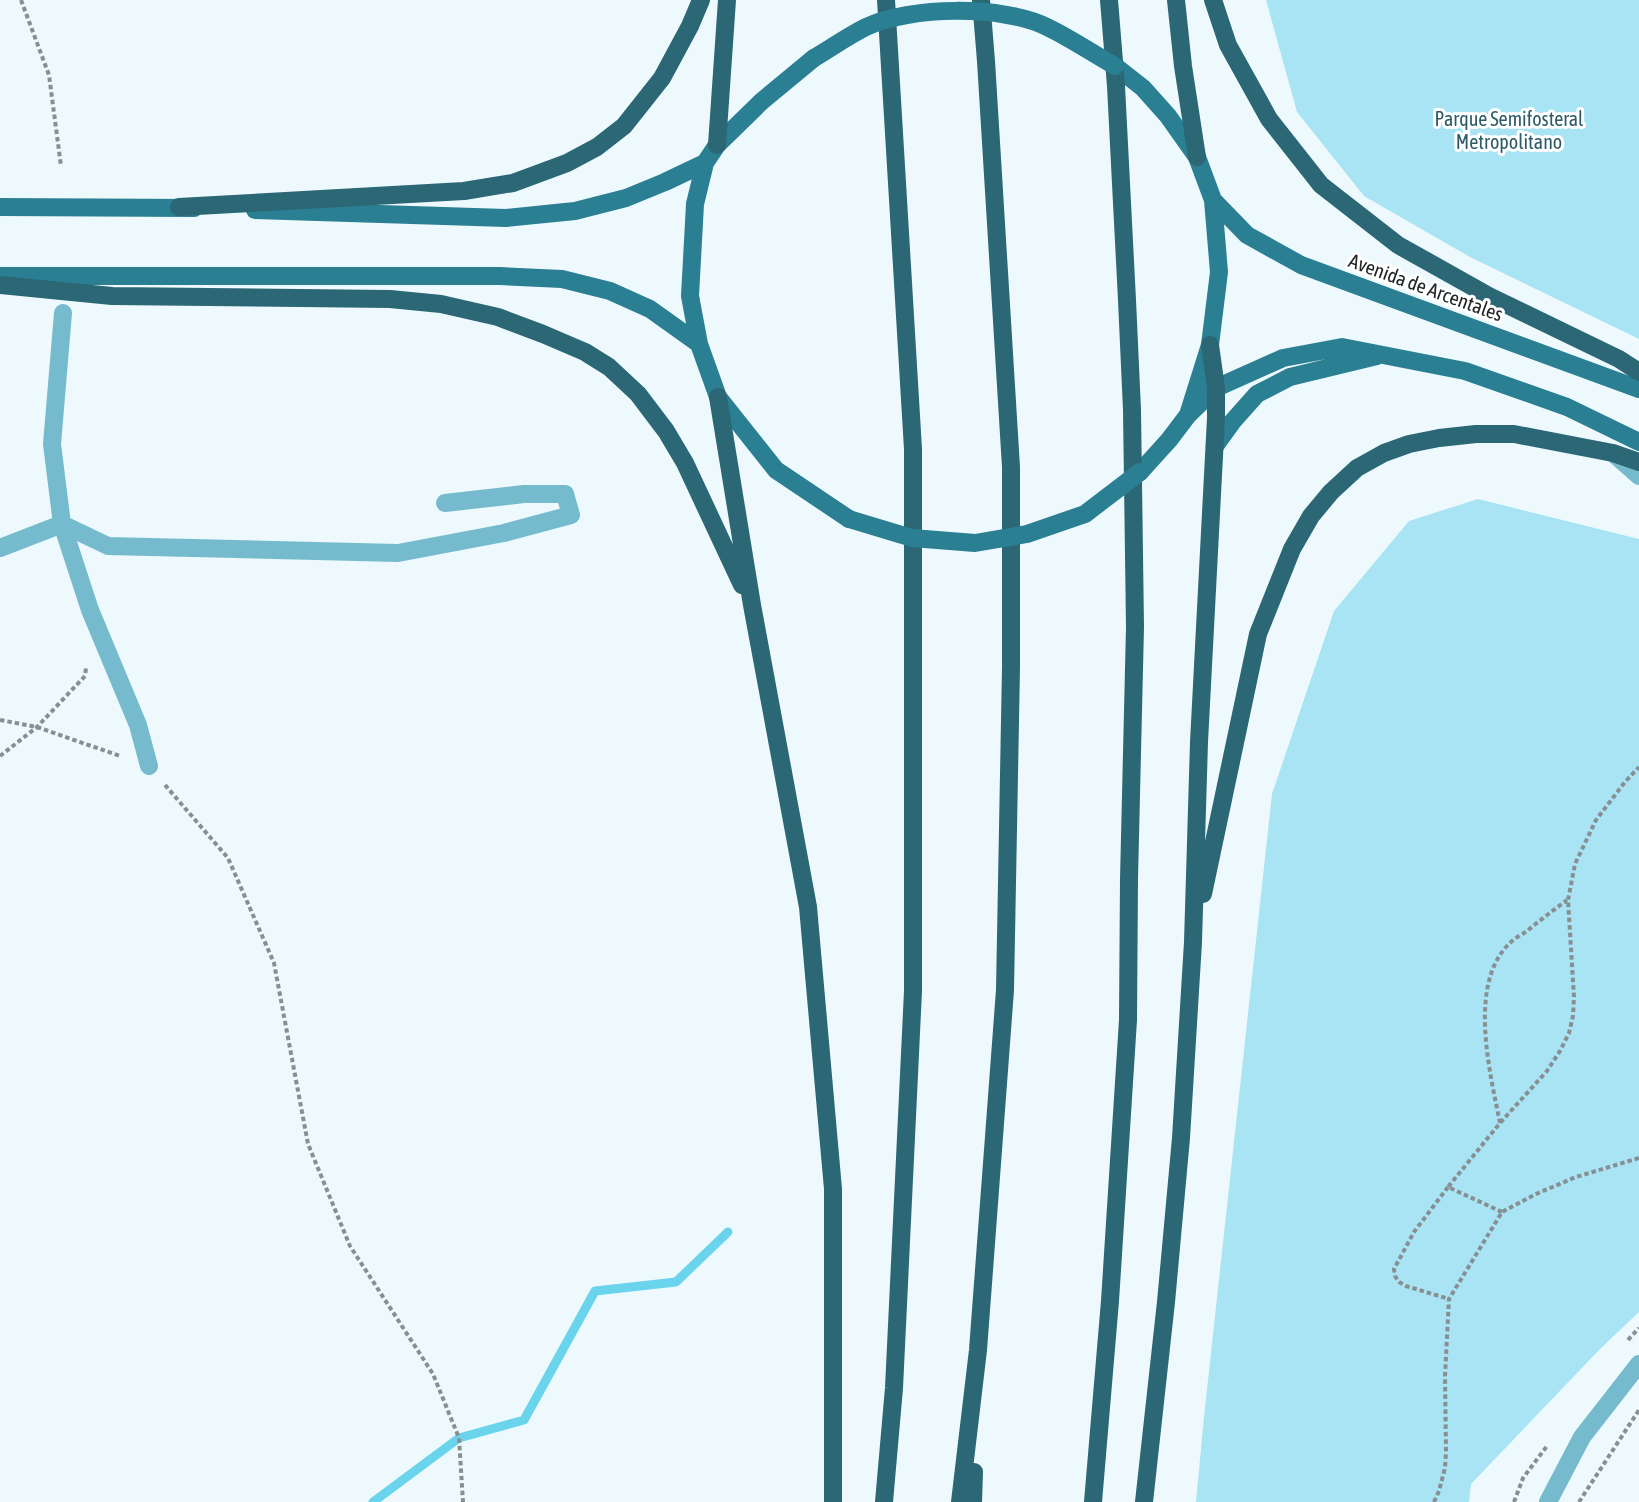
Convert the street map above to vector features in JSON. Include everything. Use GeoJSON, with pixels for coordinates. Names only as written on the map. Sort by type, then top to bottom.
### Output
{"type":"FeatureCollection","features":[{"type":"Feature","properties":{"kind":"highway"},"geometry":{"type":"LineString","coordinates":[[179,207],[464,191],[513,183],[567,163],[597,147],[624,126],[662,78],[701,0]]}},
{"type":"Feature","properties":{"kind":"highway"},"geometry":{"type":"LineString","coordinates":[[717,145],[727,0]]}},
{"type":"Feature","properties":{"kind":"highway"},"geometry":{"type":"LineString","coordinates":[[884,1502],[894,1388],[913,991],[913,449],[886,0]]}},
{"type":"Feature","properties":{"kind":"highway"},"geometry":{"type":"LineString","coordinates":[[973,1502],[978,1350],[1005,990],[1011,667],[1011,467],[981,0]]}},
{"type":"Feature","properties":{"kind":"highway"},"geometry":{"type":"LineString","coordinates":[[1093,1502],[1110,1301],[1128,1020],[1135,627],[1132,411],[1127,289],[1117,97],[1109,0]]}},
{"type":"Feature","properties":{"kind":"highway"},"geometry":{"type":"LineString","coordinates":[[1176,0],[1197,158]]}},
{"type":"Feature","properties":{"kind":"highway"},"geometry":{"type":"LineString","coordinates":[[1213,0],[1228,45],[1269,119],[1321,185],[1398,245],[1489,296],[1619,359],[1639,372]]}},
{"type":"Feature","properties":{"kind":"highway"},"geometry":{"type":"LineString","coordinates":[[0,285],[112,296],[390,299],[441,304],[498,317],[543,334],[585,352],[609,367],[638,394],[666,431],[685,463],[752,605]]}},
{"type":"Feature","properties":{"kind":"highway"},"geometry":{"type":"LineString","coordinates":[[1144,1502],[1176,1204],[1193,942],[1199,742],[1215,446],[1216,388],[1210,345]]}},
{"type":"Feature","properties":{"kind":"highway"},"geometry":{"type":"LineString","coordinates":[[718,398],[752,605],[808,907],[833,1190],[833,1502]]}},
{"type":"Feature","properties":{"kind":"highway"},"geometry":{"type":"LineString","coordinates":[[1193,942],[1258,634],[1292,549],[1311,516],[1331,492],[1357,468],[1384,453],[1408,444],[1476,434],[1514,434],[1613,453],[1639,462]]}},
{"type":"Feature","properties":{"kind":"highway"},"geometry":{"type":"LineString","coordinates":[[960,1502],[978,1350]]}},
{"type":"Feature","properties":{"kind":"main road"},"geometry":{"type":"LineString","coordinates":[[1188,415],[1210,345],[1219,272],[1213,200],[1197,158],[1168,116],[1143,88],[1115,66],[1046,26],[1008,14],[954,10],[910,14],[867,26],[814,58],[762,101],[717,145],[705,163],[695,204],[690,296],[699,345],[718,398],[776,470],[849,519],[912,538],[975,543],[1027,534],[1084,514],[1140,472],[1188,415],[1216,388],[1283,358],[1342,347],[1465,371],[1567,407],[1639,442]]}},
{"type":"Feature","properties":{"kind":"main road"},"geometry":{"type":"LineString","coordinates":[[0,207],[179,207],[506,218],[575,211],[626,198],[705,163]]}},
{"type":"Feature","properties":{"kind":"main road","name":"Avenida de Arcentales"},"geometry":{"type":"LineString","coordinates":[[1213,200],[1247,235],[1301,265],[1639,389]]}},
{"type":"Feature","properties":{"kind":"main road"},"geometry":{"type":"LineString","coordinates":[[0,276],[500,276],[562,279],[610,291],[650,309],[699,345]]}},
{"type":"Feature","properties":{"kind":"main road"},"geometry":{"type":"LineString","coordinates":[[1215,446],[1257,394],[1290,377],[1384,354]]}},
{"type":"Feature","properties":{"kind":"street"},"geometry":{"type":"LineString","coordinates":[[63,313],[52,444],[62,524],[90,610],[138,725],[149,766]]}},
{"type":"Feature","properties":{"kind":"street"},"geometry":{"type":"LineString","coordinates":[[1613,453],[1639,476]]}},
{"type":"Feature","properties":{"kind":"street"},"geometry":{"type":"LineString","coordinates":[[0,548],[62,524],[108,546],[398,553],[504,532],[571,515],[566,494],[524,494],[445,503]]}},
{"type":"Feature","properties":{"kind":"street"},"geometry":{"type":"LineString","coordinates":[[1548,1502],[1582,1437],[1639,1364]]}},
{"type":"Feature","properties":{"kind":"path"},"geometry":{"type":"LineString","coordinates":[[21,0],[49,75],[61,166]]}},
{"type":"Feature","properties":{"kind":"path"},"geometry":{"type":"LineString","coordinates":[[0,756],[37,727],[85,676],[86,665]]}},
{"type":"Feature","properties":{"kind":"path"},"geometry":{"type":"LineString","coordinates":[[0,720],[37,727],[149,766],[228,858],[274,963],[308,1144],[350,1246],[433,1374],[459,1437],[463,1502]]}},
{"type":"Feature","properties":{"kind":"path"},"geometry":{"type":"LineString","coordinates":[[1449,1299],[1406,1286],[1399,1282],[1394,1269],[1414,1232],[1500,1123],[1547,1071],[1569,1033],[1574,997],[1568,900],[1575,864],[1596,820],[1639,767]]}},
{"type":"Feature","properties":{"kind":"path"},"geometry":{"type":"LineString","coordinates":[[1500,1123],[1490,1070],[1484,1011],[1491,974],[1498,958],[1509,944],[1568,900]]}},
{"type":"Feature","properties":{"kind":"path"},"geometry":{"type":"LineString","coordinates":[[1434,1502],[1445,1468],[1445,1376],[1449,1299],[1502,1212],[1576,1177],[1639,1158]]}},
{"type":"Feature","properties":{"kind":"path"},"geometry":{"type":"LineString","coordinates":[[1448,1187],[1502,1212]]}},
{"type":"Feature","properties":{"kind":"path"},"geometry":{"type":"LineString","coordinates":[[1579,1502],[1639,1410]]}},
{"type":"Feature","properties":{"kind":"green space","name":"Parque Semifosteral Metropolitano"},"geometry":{"type":"Polygon","coordinates":[[[1266,0],[1639,0],[1639,339],[1470,257],[1364,196],[1297,112],[1266,0]]]}},
{"type":"Feature","properties":{"kind":"green space"},"geometry":{"type":"Polygon","coordinates":[[[1478,499],[1639,539],[1639,1312],[1600,1349],[1471,1484],[1469,1502],[1196,1502],[1272,794],[1334,611],[1409,521],[1478,499]]]}},
{"type":"Feature","properties":{"kind":"waterway"},"geometry":{"type":"LineString","coordinates":[[373,1502],[459,1438],[524,1420],[595,1291],[676,1282],[728,1232]]}}]}
